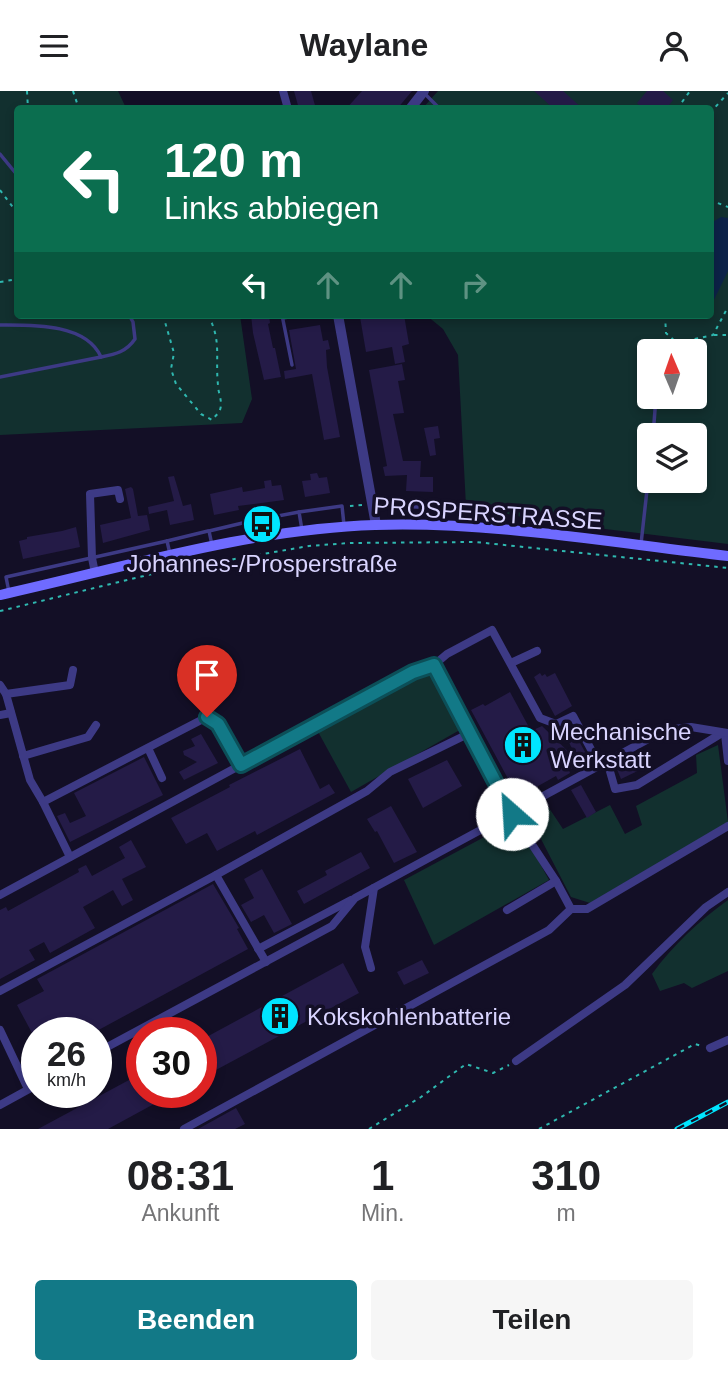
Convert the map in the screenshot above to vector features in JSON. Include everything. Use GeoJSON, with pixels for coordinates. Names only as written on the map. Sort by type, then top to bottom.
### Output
{"type":"FeatureCollection","features":[{"type":"Feature","properties":{"kind":"main road","name":"PROSPERSTRASSE"},"geometry":{"type":"LineString","coordinates":[[5,594],[254,538],[376,525],[513,532],[728,556]]}},
{"type":"Feature","properties":{"kind":"street"},"geometry":{"type":"LineString","coordinates":[[339,319],[376,525]]}},
{"type":"Feature","properties":{"kind":"street"},"geometry":{"type":"LineString","coordinates":[[96,573],[92,558],[90,494],[118,490],[120,499]]}},
{"type":"Feature","properties":{"kind":"street"},"geometry":{"type":"LineString","coordinates":[[0,895],[413,672],[434,665],[447,654],[492,630],[540,718],[556,725],[573,716],[604,763],[615,789],[637,785],[725,733]]}},
{"type":"Feature","properties":{"kind":"street"},"geometry":{"type":"LineString","coordinates":[[511,663],[537,651]]}},
{"type":"Feature","properties":{"kind":"street"},"geometry":{"type":"LineString","coordinates":[[434,665],[512,814],[556,881],[570,909]]}},
{"type":"Feature","properties":{"kind":"street"},"geometry":{"type":"LineString","coordinates":[[6,694],[70,685],[73,670]]}},
{"type":"Feature","properties":{"kind":"street"},"geometry":{"type":"LineString","coordinates":[[0,685],[6,694],[30,780],[70,857]]}},
{"type":"Feature","properties":{"kind":"street"},"geometry":{"type":"LineString","coordinates":[[0,715],[11,713]]}},
{"type":"Feature","properties":{"kind":"street"},"geometry":{"type":"LineString","coordinates":[[43,802],[207,717],[218,724],[241,765]]}},
{"type":"Feature","properties":{"kind":"street"},"geometry":{"type":"LineString","coordinates":[[23,756],[88,737],[96,725]]}},
{"type":"Feature","properties":{"kind":"street"},"geometry":{"type":"LineString","coordinates":[[258,949],[665,730],[691,727],[725,733]]}},
{"type":"Feature","properties":{"kind":"street"},"geometry":{"type":"LineString","coordinates":[[0,991],[367,790],[390,772],[470,733]]}},
{"type":"Feature","properties":{"kind":"street"},"geometry":{"type":"LineString","coordinates":[[725,733],[728,761]]}},
{"type":"Feature","properties":{"kind":"street"},"geometry":{"type":"LineString","coordinates":[[148,748],[162,778]]}},
{"type":"Feature","properties":{"kind":"street"},"geometry":{"type":"LineString","coordinates":[[184,1129],[548,930],[570,909],[587,909],[728,826]]}},
{"type":"Feature","properties":{"kind":"street"},"geometry":{"type":"LineString","coordinates":[[215,875],[266,962]]}},
{"type":"Feature","properties":{"kind":"street"},"geometry":{"type":"LineString","coordinates":[[507,909],[556,881]]}},
{"type":"Feature","properties":{"kind":"street"},"geometry":{"type":"LineString","coordinates":[[371,968],[365,947],[374,888]]}},
{"type":"Feature","properties":{"kind":"street"},"geometry":{"type":"LineString","coordinates":[[516,1061],[625,985],[706,908],[728,892]]}},
{"type":"Feature","properties":{"kind":"street"},"geometry":{"type":"LineString","coordinates":[[112,1044],[332,926],[355,898]]}},
{"type":"Feature","properties":{"kind":"street"},"geometry":{"type":"LineString","coordinates":[[0,1030],[21,1074]]}},
{"type":"Feature","properties":{"kind":"street"},"geometry":{"type":"LineString","coordinates":[[710,1048],[728,1040]]}},
{"type":"Feature","properties":{"kind":"street"},"geometry":{"type":"LineString","coordinates":[[0,1105],[21,1093]]}},
{"type":"Feature","properties":{"kind":"lane"},"geometry":{"type":"LineString","coordinates":[[424,92],[436,105]]}},
{"type":"Feature","properties":{"kind":"lane"},"geometry":{"type":"LineString","coordinates":[[0,154],[14,171]]}},
{"type":"Feature","properties":{"kind":"lane"},"geometry":{"type":"LineString","coordinates":[[0,377],[120,353],[135,339],[131,319]]}},
{"type":"Feature","properties":{"kind":"lane"},"geometry":{"type":"LineString","coordinates":[[283,319],[292,365]]}},
{"type":"Feature","properties":{"kind":"lane"},"geometry":{"type":"LineString","coordinates":[[0,325],[45,327],[64,331],[90,341],[101,357]]}},
{"type":"Feature","properties":{"kind":"lane"},"geometry":{"type":"LineString","coordinates":[[640,546],[646,493]]}},
{"type":"Feature","properties":{"kind":"lane"},"geometry":{"type":"LineString","coordinates":[[5,594],[6,577],[251,521],[342,506],[345,527]]}},
{"type":"Feature","properties":{"kind":"lane"},"geometry":{"type":"LineString","coordinates":[[395,506],[439,507],[442,510],[441,527]]}},
{"type":"Feature","properties":{"kind":"lane"},"geometry":{"type":"LineString","coordinates":[[299,512],[302,531]]}},
{"type":"Feature","properties":{"kind":"lane"},"geometry":{"type":"LineString","coordinates":[[251,521],[254,538]]}},
{"type":"Feature","properties":{"kind":"lane"},"geometry":{"type":"LineString","coordinates":[[209,531],[212,547]]}},
{"type":"Feature","properties":{"kind":"lane"},"geometry":{"type":"LineString","coordinates":[[167,541],[171,556]]}},
{"type":"Feature","properties":{"kind":"path"},"geometry":{"type":"LineString","coordinates":[[714,109],[728,93]]}},
{"type":"Feature","properties":{"kind":"path"},"geometry":{"type":"LineString","coordinates":[[0,190],[14,209]]}},
{"type":"Feature","properties":{"kind":"path"},"geometry":{"type":"LineString","coordinates":[[713,335],[728,307]]}},
{"type":"Feature","properties":{"kind":"path"},"geometry":{"type":"LineString","coordinates":[[164,319],[174,353],[171,369],[176,384],[201,414],[212,420],[219,411],[221,402],[218,385],[219,343],[210,319]]}},
{"type":"Feature","properties":{"kind":"path"},"geometry":{"type":"LineString","coordinates":[[665,319],[666,333],[670,339]]}},
{"type":"Feature","properties":{"kind":"path"},"geometry":{"type":"LineString","coordinates":[[695,339],[728,335]]}},
{"type":"Feature","properties":{"kind":"path"},"geometry":{"type":"LineString","coordinates":[[0,611],[160,572],[309,546],[475,542],[728,568]]}},
{"type":"Feature","properties":{"kind":"path"},"geometry":{"type":"LineString","coordinates":[[540,1129],[695,1044],[710,1048]]}},
{"type":"Feature","properties":{"kind":"path"},"geometry":{"type":"LineString","coordinates":[[369,1129],[421,1097],[466,1064],[493,1073],[516,1061]]}},
{"type":"Feature","properties":{"kind":"green space"},"geometry":{"type":"Polygon","coordinates":[[[0,91],[118,91],[125,105],[14,105],[14,319],[241,319],[252,399],[242,423],[0,435],[0,91]]]}},
{"type":"Feature","properties":{"kind":"green space"},"geometry":{"type":"Polygon","coordinates":[[[438,91],[728,91],[728,544],[548,522],[466,506],[458,355],[443,329],[431,319],[714,319],[714,105],[426,105],[438,91]]]}},
{"type":"Feature","properties":{"kind":"green space"},"geometry":{"type":"Polygon","coordinates":[[[433,670],[465,727],[351,792],[316,728],[433,670]]]}},
{"type":"Feature","properties":{"kind":"green space"},"geometry":{"type":"Polygon","coordinates":[[[718,745],[728,822],[590,903],[571,897],[527,812],[545,802],[563,829],[610,805],[625,834],[642,825],[636,806],[697,773],[696,755],[718,745]]]}},
{"type":"Feature","properties":{"kind":"green space"},"geometry":{"type":"Polygon","coordinates":[[[516,820],[549,880],[434,945],[404,880],[516,820]]]}},
{"type":"Feature","properties":{"kind":"green space"},"geometry":{"type":"Polygon","coordinates":[[[728,900],[728,971],[692,988],[684,983],[660,991],[652,974],[687,934],[728,900]]]}},
{"type":"Feature","properties":{"kind":"water"},"geometry":{"type":"Polygon","coordinates":[[[721,217],[728,218],[728,271],[714,300],[714,221],[721,217]]]}},
{"type":"Feature","properties":{"kind":"building"},"geometry":{"type":"Polygon","coordinates":[[[294,91],[311,91],[315,105],[298,105],[294,91]]]}},
{"type":"Feature","properties":{"kind":"building"},"geometry":{"type":"Polygon","coordinates":[[[362,91],[412,91],[400,105],[350,105],[362,91]]]}},
{"type":"Feature","properties":{"kind":"building"},"geometry":{"type":"Polygon","coordinates":[[[534,91],[563,91],[579,105],[550,105],[534,91]]]}},
{"type":"Feature","properties":{"kind":"building"},"geometry":{"type":"Polygon","coordinates":[[[647,91],[663,91],[673,100],[669,105],[637,103],[647,91]]]}},
{"type":"Feature","properties":{"kind":"building"},"geometry":{"type":"Polygon","coordinates":[[[251,319],[270,319],[268,324],[281,377],[264,380],[251,319]]]}},
{"type":"Feature","properties":{"kind":"building"},"geometry":{"type":"Polygon","coordinates":[[[360,319],[405,319],[409,344],[402,346],[405,362],[395,364],[392,347],[366,352],[360,319]]]}},
{"type":"Feature","properties":{"kind":"building"},"geometry":{"type":"Polygon","coordinates":[[[320,325],[323,341],[328,340],[330,349],[326,350],[327,367],[340,437],[324,440],[312,374],[285,379],[284,371],[296,369],[289,330],[320,325]]]}},
{"type":"Feature","properties":{"kind":"building"},"geometry":{"type":"Polygon","coordinates":[[[402,364],[405,380],[398,381],[404,413],[393,414],[403,461],[421,461],[420,477],[433,477],[433,492],[406,491],[407,475],[385,476],[383,467],[387,466],[369,370],[402,364]]]}},
{"type":"Feature","properties":{"kind":"building"},"geometry":{"type":"Polygon","coordinates":[[[438,426],[440,438],[434,439],[436,455],[430,456],[424,428],[438,426]]]}},
{"type":"Feature","properties":{"kind":"building"},"geometry":{"type":"Polygon","coordinates":[[[317,473],[319,478],[327,477],[330,493],[305,497],[302,481],[311,480],[310,474],[317,473]]]}},
{"type":"Feature","properties":{"kind":"building"},"geometry":{"type":"Polygon","coordinates":[[[174,476],[183,506],[191,504],[194,520],[170,525],[167,510],[149,514],[148,507],[174,501],[168,477],[174,476]]]}},
{"type":"Feature","properties":{"kind":"building"},"geometry":{"type":"Polygon","coordinates":[[[271,480],[272,486],[281,485],[284,500],[238,506],[239,510],[214,515],[210,494],[242,487],[243,492],[265,488],[264,481],[271,480]]]}},
{"type":"Feature","properties":{"kind":"building"},"geometry":{"type":"Polygon","coordinates":[[[131,487],[138,516],[147,515],[150,530],[103,543],[100,525],[131,518],[125,489],[131,487]]]}},
{"type":"Feature","properties":{"kind":"building"},"geometry":{"type":"Polygon","coordinates":[[[76,527],[80,547],[23,559],[19,541],[76,527]]]}},
{"type":"Feature","properties":{"kind":"building"},"geometry":{"type":"Polygon","coordinates":[[[540,673],[547,677],[555,673],[572,706],[555,716],[534,677],[540,673]]]}},
{"type":"Feature","properties":{"kind":"building"},"geometry":{"type":"Polygon","coordinates":[[[510,692],[531,731],[542,726],[579,762],[562,729],[570,725],[589,759],[569,770],[570,773],[558,780],[556,776],[531,790],[533,793],[520,801],[471,710],[483,704],[485,706],[510,692]]]}},
{"type":"Feature","properties":{"kind":"building"},"geometry":{"type":"Polygon","coordinates":[[[201,734],[218,763],[184,780],[179,772],[197,762],[184,755],[183,751],[195,746],[191,739],[201,734]]]}},
{"type":"Feature","properties":{"kind":"building"},"geometry":{"type":"Polygon","coordinates":[[[300,749],[320,789],[329,784],[335,793],[257,835],[255,831],[217,851],[207,833],[186,844],[171,818],[300,749]]]}},
{"type":"Feature","properties":{"kind":"building"},"geometry":{"type":"Polygon","coordinates":[[[639,755],[646,767],[621,779],[616,767],[639,755]]]}},
{"type":"Feature","properties":{"kind":"building"},"geometry":{"type":"Polygon","coordinates":[[[144,757],[163,795],[70,842],[57,816],[65,813],[70,823],[86,816],[74,793],[144,757]]]}},
{"type":"Feature","properties":{"kind":"building"},"geometry":{"type":"Polygon","coordinates":[[[447,760],[462,786],[423,808],[408,779],[447,760]]]}},
{"type":"Feature","properties":{"kind":"building"},"geometry":{"type":"Polygon","coordinates":[[[581,785],[596,812],[587,818],[571,790],[581,785]]]}},
{"type":"Feature","properties":{"kind":"building"},"geometry":{"type":"Polygon","coordinates":[[[391,806],[417,852],[394,863],[377,831],[375,832],[367,819],[391,806]]]}},
{"type":"Feature","properties":{"kind":"building"},"geometry":{"type":"Polygon","coordinates":[[[131,840],[146,867],[122,879],[133,900],[122,906],[113,890],[83,907],[95,928],[50,953],[44,942],[29,950],[35,960],[0,979],[0,910],[6,907],[8,911],[79,872],[78,869],[86,865],[92,876],[125,858],[119,847],[131,840]]]}},
{"type":"Feature","properties":{"kind":"building"},"geometry":{"type":"Polygon","coordinates":[[[361,852],[370,868],[304,904],[297,891],[327,875],[325,871],[361,852]]]}},
{"type":"Feature","properties":{"kind":"building"},"geometry":{"type":"Polygon","coordinates":[[[262,869],[292,924],[274,933],[264,915],[251,922],[241,905],[254,898],[244,879],[262,869]]]}},
{"type":"Feature","properties":{"kind":"building"},"geometry":{"type":"Polygon","coordinates":[[[213,884],[248,949],[112,1023],[112,1017],[23,1017],[17,1005],[44,991],[37,979],[213,884]]]}},
{"type":"Feature","properties":{"kind":"building"},"geometry":{"type":"Polygon","coordinates":[[[422,960],[429,973],[404,985],[397,972],[422,960]]]}},
{"type":"Feature","properties":{"kind":"building","name":"Kokskohlenbatterie"},"geometry":{"type":"Polygon","coordinates":[[[343,963],[359,993],[217,1069],[217,1031],[343,963]]]}},
{"type":"Feature","properties":{"kind":"building"},"geometry":{"type":"Polygon","coordinates":[[[126,1082],[126,1108],[147,1108],[108,1129],[38,1129],[77,1108],[112,1108],[112,1089],[126,1082]]]}},
{"type":"Feature","properties":{"kind":"building"},"geometry":{"type":"Polygon","coordinates":[[[236,1108],[245,1124],[235,1129],[198,1129],[236,1108]]]}},
{"type":"Feature","properties":{"kind":"railway"},"geometry":{"type":"LineString","coordinates":[[677,1129],[728,1102]]}},
{"type":"Feature","properties":{"kind":"place","name":"Johannes-/Prosperstraße"},"geometry":{"type":"Point","coordinates":[262,524]}},
{"type":"Feature","properties":{"kind":"place","name":"Mechanische Werkstatt"},"geometry":{"type":"Point","coordinates":[523,745]}},
{"type":"Feature","properties":{"kind":"place","name":"Kokskohlenbatterie"},"geometry":{"type":"Point","coordinates":[280,1016]}},
{"type":"Feature","properties":{"kind":"route"},"geometry":{"type":"LineString","coordinates":[[207,717],[218,724],[241,765],[413,672],[434,665],[512,814]]}}]}
